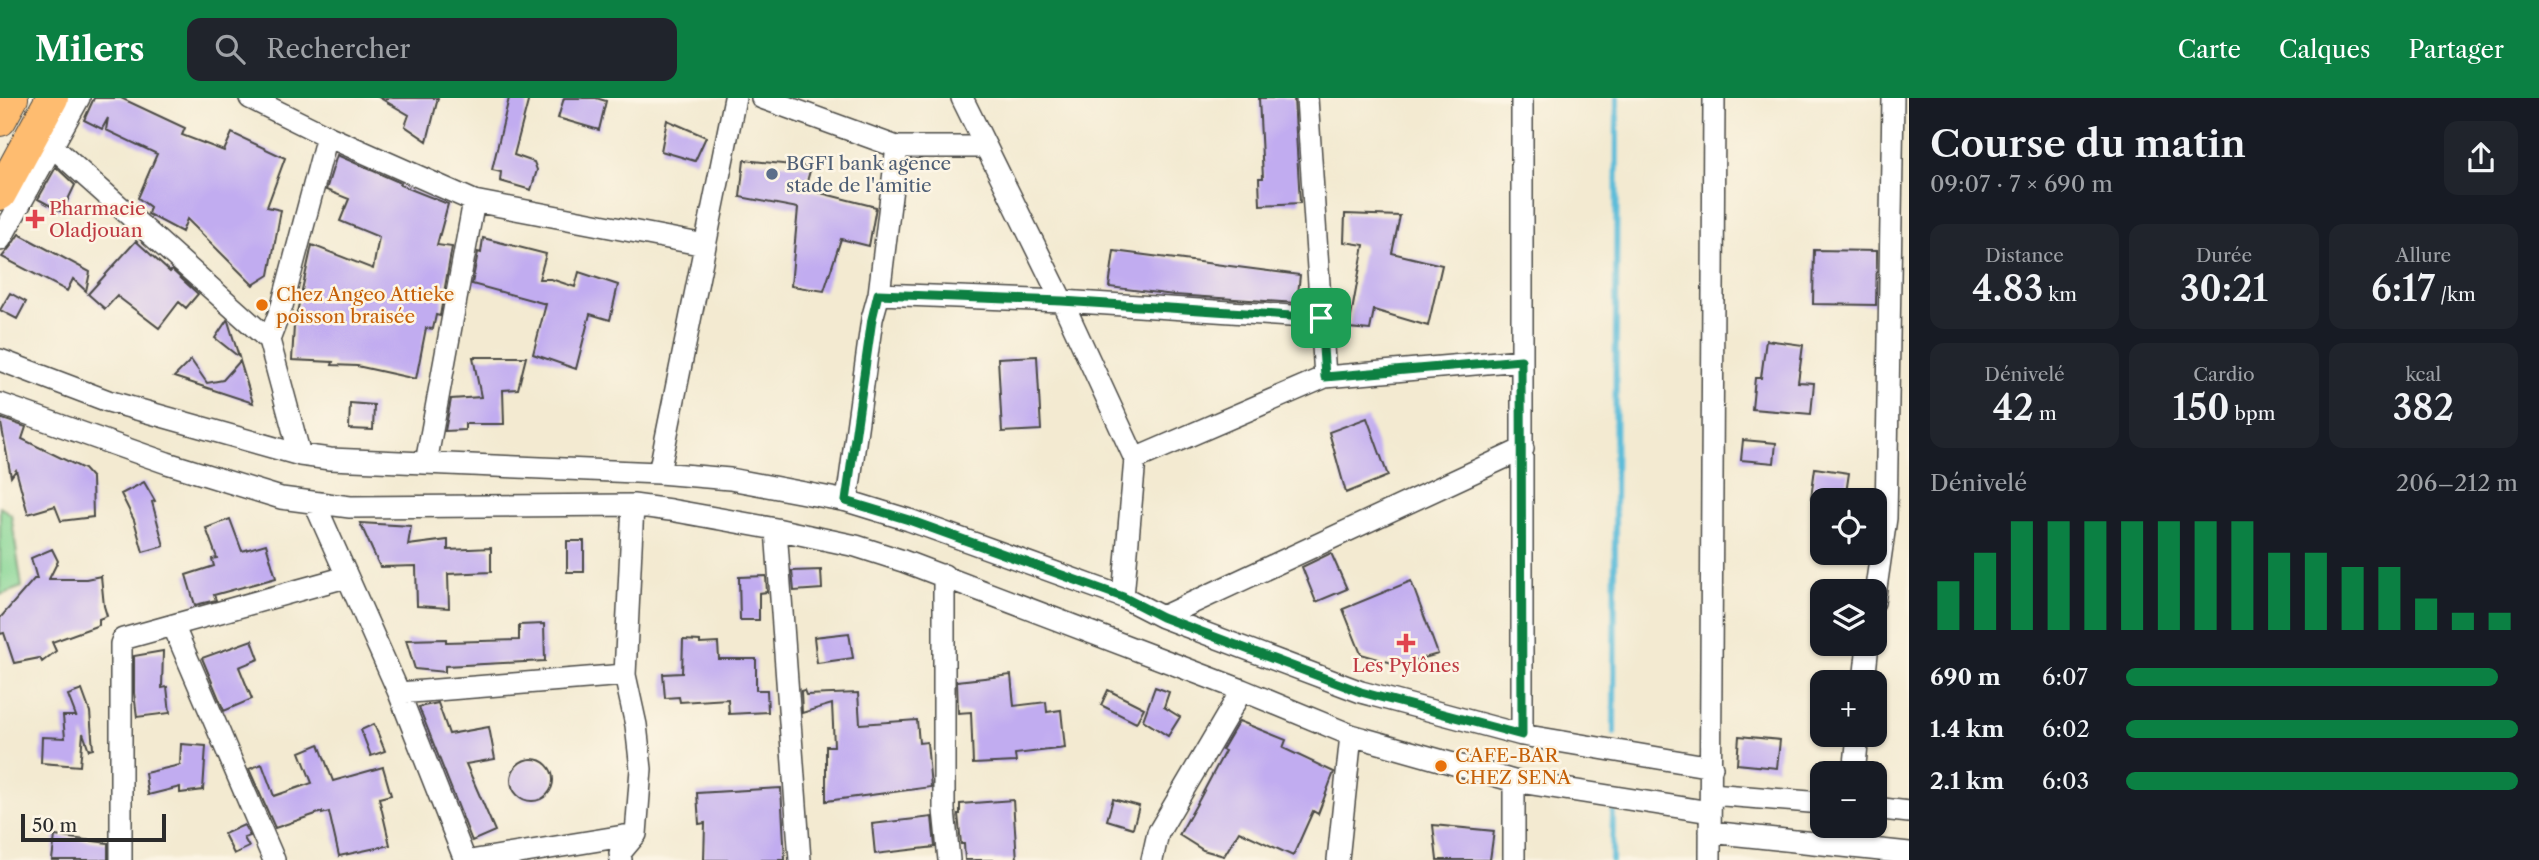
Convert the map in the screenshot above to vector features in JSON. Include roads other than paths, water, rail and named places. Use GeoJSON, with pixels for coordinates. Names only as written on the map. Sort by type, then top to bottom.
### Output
{"type":"FeatureCollection","features":[{"type":"Feature","properties":{"kind":"highway"},"geometry":{"type":"LineString","coordinates":[[0,120],[12,98]]}},
{"type":"Feature","properties":{"kind":"highway"},"geometry":{"type":"LineString","coordinates":[[0,194],[52,98]]}},
{"type":"Feature","properties":{"kind":"street"},"geometry":{"type":"LineString","coordinates":[[0,240],[79,98]]}},
{"type":"Feature","properties":{"kind":"street"},"geometry":{"type":"LineString","coordinates":[[250,98],[327,136],[474,201],[705,245]]}},
{"type":"Feature","properties":{"kind":"street"},"geometry":{"type":"LineString","coordinates":[[659,472],[735,98]]}},
{"type":"Feature","properties":{"kind":"street"},"geometry":{"type":"LineString","coordinates":[[762,98],[897,146],[986,147]]}},
{"type":"Feature","properties":{"kind":"street"},"geometry":{"type":"LineString","coordinates":[[962,98],[1062,301],[1135,459],[1123,597]]}},
{"type":"Feature","properties":{"kind":"street"},"geometry":{"type":"LineString","coordinates":[[1307,98],[1325,377]]}},
{"type":"Feature","properties":{"kind":"street"},"geometry":{"type":"LineString","coordinates":[[1522,98],[1522,735]]}},
{"type":"Feature","properties":{"kind":"street"},"geometry":{"type":"LineString","coordinates":[[1710,860],[1714,98]]}},
{"type":"Feature","properties":{"kind":"street"},"geometry":{"type":"LineString","coordinates":[[1877,579],[1886,518],[1893,98]]}},
{"type":"Feature","properties":{"kind":"street"},"geometry":{"type":"LineString","coordinates":[[269,340],[282,306],[327,136]]}},
{"type":"Feature","properties":{"kind":"street"},"geometry":{"type":"LineString","coordinates":[[846,501],[872,319],[878,294],[897,146]]}},
{"type":"Feature","properties":{"kind":"street"},"geometry":{"type":"LineString","coordinates":[[53,147],[269,340],[300,455]]}},
{"type":"Feature","properties":{"kind":"street"},"geometry":{"type":"LineString","coordinates":[[426,463],[474,201]]}},
{"type":"Feature","properties":{"kind":"street"},"geometry":{"type":"LineString","coordinates":[[878,294],[1062,301],[1321,318]]}},
{"type":"Feature","properties":{"kind":"street"},"geometry":{"type":"LineString","coordinates":[[0,360],[108,401],[300,455],[330,459],[659,472],[730,479],[846,501],[922,525],[1123,597],[1162,617],[1361,692],[1522,735],[1712,767]]}},
{"type":"Feature","properties":{"kind":"street"},"geometry":{"type":"LineString","coordinates":[[1135,459],[1325,377],[1521,360]]}},
{"type":"Feature","properties":{"kind":"street"},"geometry":{"type":"LineString","coordinates":[[0,404],[167,463],[281,498],[315,504],[350,508],[632,505],[776,529],[856,546],[944,575],[1351,735],[1514,781],[1711,813],[1909,853]]}},
{"type":"Feature","properties":{"kind":"street"},"geometry":{"type":"LineString","coordinates":[[1162,617],[1523,449]]}},
{"type":"Feature","properties":{"kind":"street"},"geometry":{"type":"LineString","coordinates":[[315,504],[399,693],[465,860]]}},
{"type":"Feature","properties":{"kind":"street"},"geometry":{"type":"LineString","coordinates":[[621,860],[620,853],[636,834],[641,769],[636,725],[625,675],[632,505]]}},
{"type":"Feature","properties":{"kind":"street"},"geometry":{"type":"LineString","coordinates":[[776,529],[800,860]]}},
{"type":"Feature","properties":{"kind":"street"},"geometry":{"type":"LineString","coordinates":[[944,575],[944,810],[948,860]]}},
{"type":"Feature","properties":{"kind":"street"},"geometry":{"type":"LineString","coordinates":[[121,860],[123,639],[346,577]]}},
{"type":"Feature","properties":{"kind":"street"},"geometry":{"type":"LineString","coordinates":[[173,625],[274,860]]}},
{"type":"Feature","properties":{"kind":"street"},"geometry":{"type":"LineString","coordinates":[[399,693],[625,675]]}},
{"type":"Feature","properties":{"kind":"street"},"geometry":{"type":"LineString","coordinates":[[1152,860],[1158,832],[1242,690]]}},
{"type":"Feature","properties":{"kind":"street"},"geometry":{"type":"LineString","coordinates":[[1338,860],[1351,735]]}},
{"type":"Feature","properties":{"kind":"street"},"geometry":{"type":"LineString","coordinates":[[1514,781],[1514,860]]}},
{"type":"Feature","properties":{"kind":"street"},"geometry":{"type":"LineString","coordinates":[[1711,813],[1810,804]]}},
{"type":"Feature","properties":{"kind":"street"},"geometry":{"type":"LineString","coordinates":[[1887,809],[1909,812]]}},
{"type":"Feature","properties":{"kind":"street"},"geometry":{"type":"LineString","coordinates":[[476,860],[636,834]]}},
{"type":"Feature","properties":{"kind":"waterway"},"geometry":{"type":"LineString","coordinates":[[1614,733],[1617,98]]}},
{"type":"Feature","properties":{"kind":"waterway"},"geometry":{"type":"LineString","coordinates":[[1612,860],[1613,813]]}},
{"type":"Feature","properties":{"kind":"place","name":"BGFI bank agence stade de l'amitie"},"geometry":{"type":"Point","coordinates":[772,174]}},
{"type":"Feature","properties":{"kind":"place","name":"Pharmacie Oladjouan"},"geometry":{"type":"Point","coordinates":[35,219]}},
{"type":"Feature","properties":{"kind":"place","name":"Chez Angeo Attieke poisson braisée"},"geometry":{"type":"Point","coordinates":[262,305]}},
{"type":"Feature","properties":{"kind":"place","name":"Les Pylônes"},"geometry":{"type":"Point","coordinates":[1406,643]}},
{"type":"Feature","properties":{"kind":"place","name":"CAFE-BAR CHEZ SENA"},"geometry":{"type":"Point","coordinates":[1441,766]}}]}
